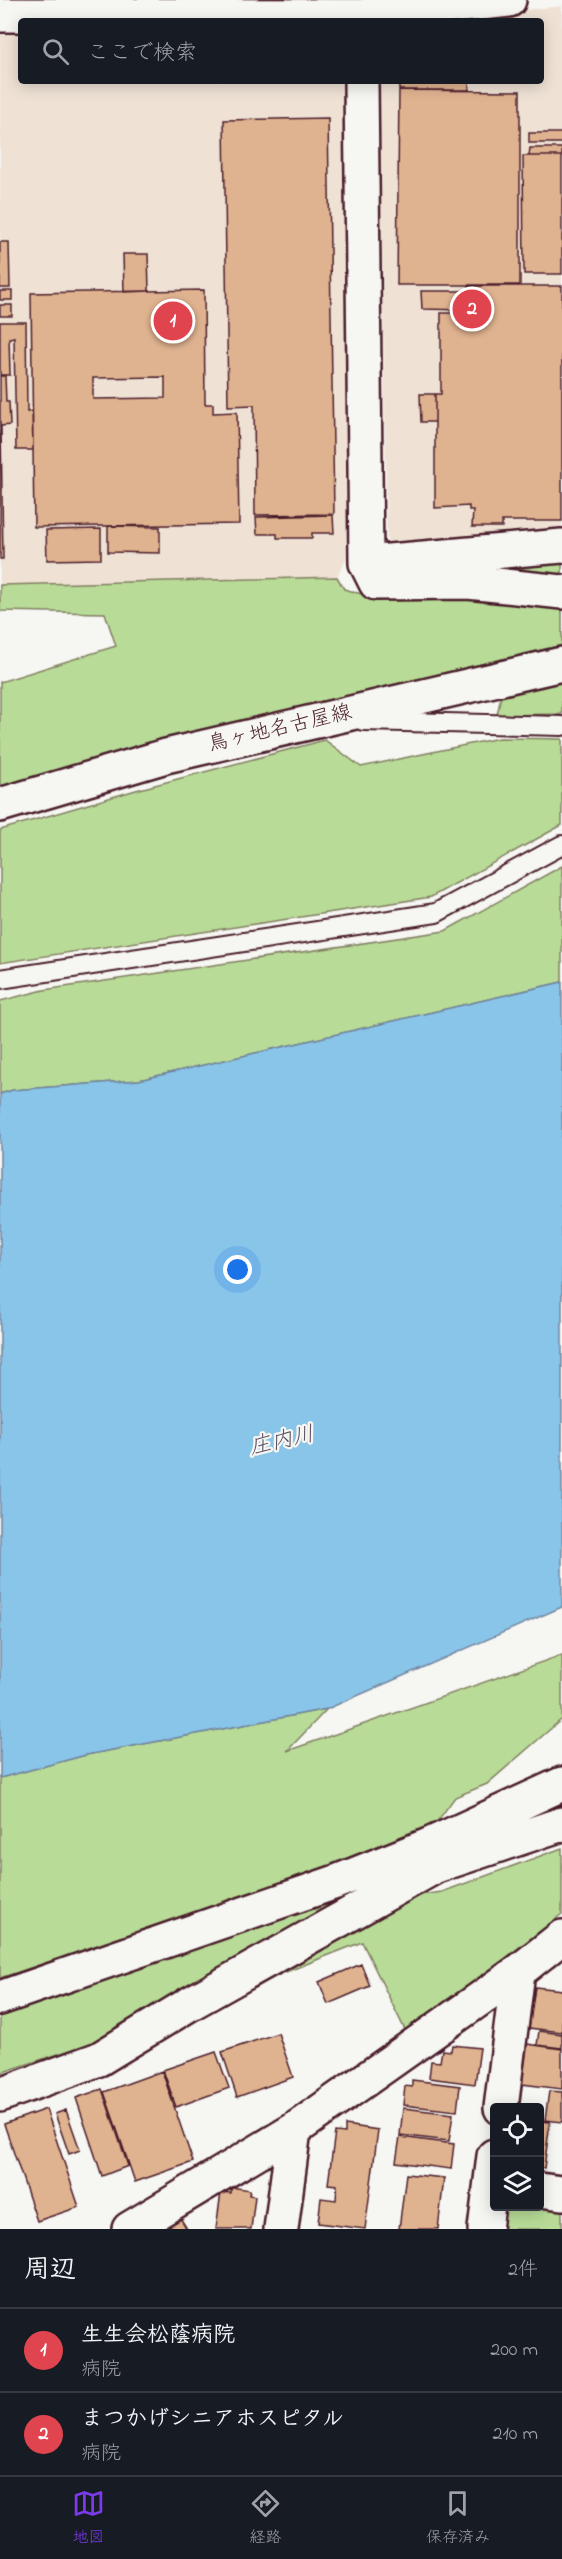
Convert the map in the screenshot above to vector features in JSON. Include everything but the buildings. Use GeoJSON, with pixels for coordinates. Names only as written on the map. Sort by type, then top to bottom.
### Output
{"type":"FeatureCollection","features":[{"type":"Feature","properties":{"kind":"street"},"geometry":{"type":"LineString","coordinates":[[0,15],[98,7],[360,12],[508,0]]}},
{"type":"Feature","properties":{"kind":"street"},"geometry":{"type":"LineString","coordinates":[[362,84],[366,563],[376,583],[468,582],[562,592]]}},
{"type":"Feature","properties":{"kind":"street"},"geometry":{"type":"LineString","coordinates":[[366,563],[562,546]]}},
{"type":"Feature","properties":{"kind":"street","name":"鳥ヶ地名古屋線"},"geometry":{"type":"LineString","coordinates":[[0,805],[166,756],[562,664]]}},
{"type":"Feature","properties":{"kind":"street"},"geometry":{"type":"LineString","coordinates":[[0,2096],[99,2059],[433,1856],[562,1784]]}},
{"type":"Feature","properties":{"kind":"street"},"geometry":{"type":"LineString","coordinates":[[0,1998],[336,1882],[562,1824]]}},
{"type":"Feature","properties":{"kind":"street"},"geometry":{"type":"LineString","coordinates":[[129,2229],[294,2130],[518,1972],[562,1937]]}},
{"type":"Feature","properties":{"kind":"street"},"geometry":{"type":"LineString","coordinates":[[502,2103],[518,1972]]}},
{"type":"Feature","properties":{"kind":"street"},"geometry":{"type":"LineString","coordinates":[[281,2229],[294,2130]]}},
{"type":"Feature","properties":{"kind":"street"},"geometry":{"type":"LineString","coordinates":[[544,2191],[562,2193]]}},
{"type":"Feature","properties":{"kind":"street"},"geometry":{"type":"LineString","coordinates":[[485,2229],[490,2195]]}},
{"type":"Feature","properties":{"kind":"lane"},"geometry":{"type":"LineString","coordinates":[[318,720],[562,726]]}},
{"type":"Feature","properties":{"kind":"lane"},"geometry":{"type":"LineString","coordinates":[[0,979],[436,913],[562,845]]}},
{"type":"Feature","properties":{"kind":"shaded area"},"geometry":{"type":"Polygon","coordinates":[[[562,6],[562,537],[387,551],[379,84],[544,84],[544,18],[447,18],[562,6]]]}},
{"type":"Feature","properties":{"kind":"shaded area"},"geometry":{"type":"Polygon","coordinates":[[[18,31],[18,84],[345,84],[346,560],[337,577],[0,585],[0,32],[18,31]]]}},
{"type":"Feature","properties":{"kind":"green space"},"geometry":{"type":"Polygon","coordinates":[[[562,559],[562,581],[469,568],[562,559]]]}},
{"type":"Feature","properties":{"kind":"green space"},"geometry":{"type":"Polygon","coordinates":[[[337,577],[344,589],[372,597],[470,593],[562,603],[562,645],[166,738],[0,787],[0,682],[116,646],[105,613],[0,611],[0,585],[337,577]]]}},
{"type":"Feature","properties":{"kind":"green space"},"geometry":{"type":"Polygon","coordinates":[[[562,682],[562,714],[497,715],[502,691],[562,682]]]}},
{"type":"Feature","properties":{"kind":"green space"},"geometry":{"type":"Polygon","coordinates":[[[499,738],[562,739],[562,825],[431,897],[0,963],[0,830],[136,790],[325,740],[361,767],[499,738]]]}},
{"type":"Feature","properties":{"kind":"green space"},"geometry":{"type":"Polygon","coordinates":[[[562,866],[562,982],[139,1080],[13,1090],[0,1094],[0,1001],[44,990],[445,931],[562,866]]]}},
{"type":"Feature","properties":{"kind":"green space"},"geometry":{"type":"Polygon","coordinates":[[[562,1655],[562,1719],[487,1784],[455,1797],[431,1830],[334,1867],[0,1978],[0,1778],[86,1755],[327,1709],[287,1751],[562,1655]]]}},
{"type":"Feature","properties":{"kind":"green space"},"geometry":{"type":"Polygon","coordinates":[[[562,1848],[562,1914],[407,2034],[362,1942],[243,1989],[406,1897],[442,1892],[562,1848]]]}},
{"type":"Feature","properties":{"kind":"green space"},"geometry":{"type":"Polygon","coordinates":[[[390,1877],[92,2043],[0,2073],[0,2009],[390,1877]]]}},
{"type":"Feature","properties":{"kind":"green space"},"geometry":{"type":"Polygon","coordinates":[[[562,2205],[562,2229],[502,2229],[504,2211],[544,2211],[544,2206],[562,2205]]]}},
{"type":"Feature","properties":{"kind":"water","name":"庄内川"},"geometry":{"type":"Polygon","coordinates":[[[562,982],[562,1607],[327,1709],[86,1755],[0,1778],[0,1094],[13,1090],[139,1080],[562,982]]]}},
{"type":"Feature","properties":{"kind":"place","name":"まつかげシニアホスピタル"},"geometry":{"type":"Point","coordinates":[472,309]}},
{"type":"Feature","properties":{"kind":"place","name":"生生会松蔭病院"},"geometry":{"type":"Point","coordinates":[173,321]}}]}
